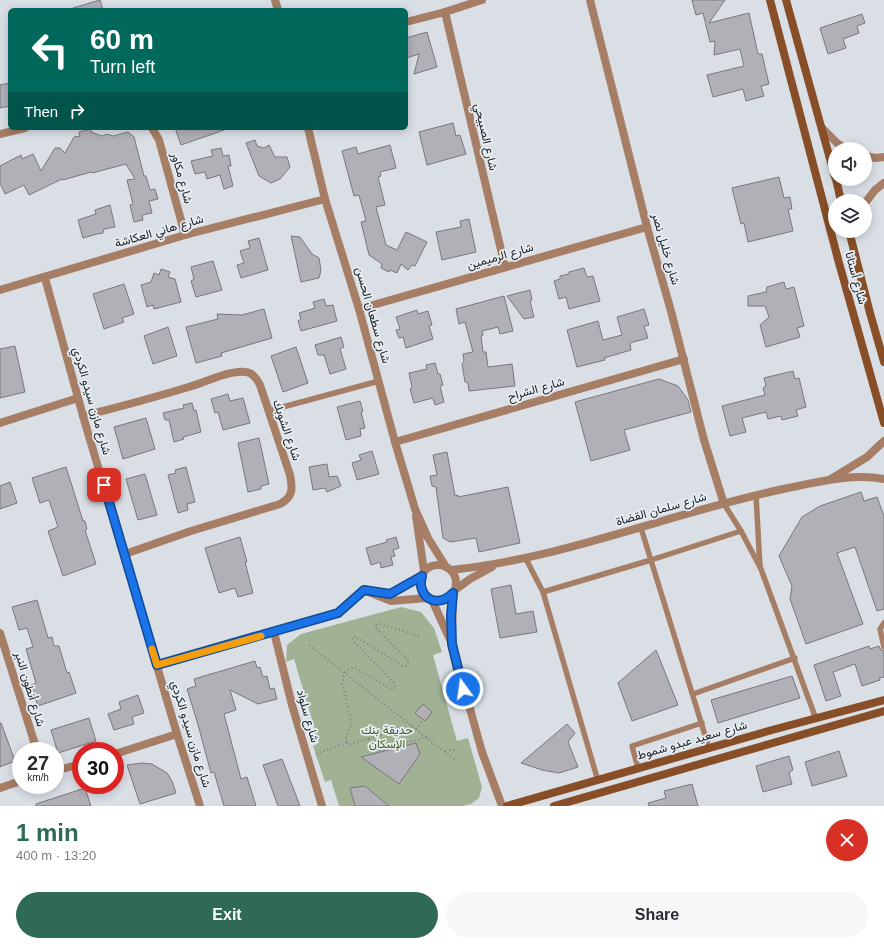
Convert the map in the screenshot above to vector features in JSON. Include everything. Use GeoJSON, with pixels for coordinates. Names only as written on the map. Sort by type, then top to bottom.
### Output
{"type":"FeatureCollection","features":[{"type":"Feature","properties":{"kind":"street"},"geometry":{"type":"LineString","coordinates":[[408,21],[445,12],[482,0]]}},
{"type":"Feature","properties":{"kind":"street","name":"شارع خليل نصر"},"geometry":{"type":"LineString","coordinates":[[590,0],[647,227],[684,359],[704,440],[724,504]]}},
{"type":"Feature","properties":{"kind":"street","name":"شارع أستانا"},"geometry":{"type":"LineString","coordinates":[[770,0],[839,263],[884,423]]}},
{"type":"Feature","properties":{"kind":"street"},"geometry":{"type":"LineString","coordinates":[[786,0],[828,151]]}},
{"type":"Feature","properties":{"kind":"street","name":"شارع الصبيحي"},"geometry":{"type":"LineString","coordinates":[[445,12],[505,267]]}},
{"type":"Feature","properties":{"kind":"street"},"geometry":{"type":"LineString","coordinates":[[822,128],[836,142]]}},
{"type":"Feature","properties":{"kind":"street"},"geometry":{"type":"LineString","coordinates":[[0,134],[17,130]]}},
{"type":"Feature","properties":{"kind":"street","name":"شارع مكاور"},"geometry":{"type":"LineString","coordinates":[[153,130],[159,140],[185,235]]}},
{"type":"Feature","properties":{"kind":"street","name":"شارع سطعان الحسن"},"geometry":{"type":"LineString","coordinates":[[308,130],[325,199],[359,308],[395,442],[415,509],[428,538],[448,569]]}},
{"type":"Feature","properties":{"kind":"street"},"geometry":{"type":"LineString","coordinates":[[872,157],[884,157]]}},
{"type":"Feature","properties":{"kind":"street"},"geometry":{"type":"LineString","coordinates":[[872,194],[884,184]]}},
{"type":"Feature","properties":{"kind":"street","name":"شارع هاني العكاشة"},"geometry":{"type":"LineString","coordinates":[[0,290],[45,278],[185,235],[325,199]]}},
{"type":"Feature","properties":{"kind":"street","name":"شارع الرميمين"},"geometry":{"type":"LineString","coordinates":[[359,308],[647,227]]}},
{"type":"Feature","properties":{"kind":"street","name":"شارع أستانا"},"geometry":{"type":"LineString","coordinates":[[852,238],[870,314],[884,362]]}},
{"type":"Feature","properties":{"kind":"street","name":"شارع مازن سيدو الكردي"},"geometry":{"type":"LineString","coordinates":[[45,278],[83,416],[177,734],[200,806]]}},
{"type":"Feature","properties":{"kind":"street","name":"شارع الشراح"},"geometry":{"type":"LineString","coordinates":[[395,442],[684,359]]}},
{"type":"Feature","properties":{"kind":"street","name":"شارع الشوبك"},"geometry":{"type":"LineString","coordinates":[[83,416],[193,386],[227,374],[245,372],[256,378],[291,482],[291,494],[286,501],[263,510],[191,531],[125,554]]}},
{"type":"Feature","properties":{"kind":"street"},"geometry":{"type":"LineString","coordinates":[[0,423],[78,398]]}},
{"type":"Feature","properties":{"kind":"street","name":"شارع سلمان القضاة"},"geometry":{"type":"LineString","coordinates":[[830,479],[867,457],[884,441]]}},
{"type":"Feature","properties":{"kind":"street","name":"شارع سلمان القضاة"},"geometry":{"type":"LineString","coordinates":[[448,569],[498,564],[526,559],[756,495],[830,479],[869,477],[884,479]]}},
{"type":"Feature","properties":{"kind":"street","name":"شارع سطعان الحسن"},"geometry":{"type":"LineString","coordinates":[[415,509],[423,574]]}},
{"type":"Feature","properties":{"kind":"street","name":"شارع سلمان القضاة"},"geometry":{"type":"LineString","coordinates":[[454,592],[470,579],[498,564]]}},
{"type":"Feature","properties":{"kind":"street"},"geometry":{"type":"LineString","coordinates":[[364,590],[390,594],[434,566],[448,569],[456,579],[451,616],[452,644]]}},
{"type":"Feature","properties":{"kind":"street"},"geometry":{"type":"LineString","coordinates":[[423,574],[420,581],[421,588],[423,593],[430,599],[452,644],[482,752],[502,806]]}},
{"type":"Feature","properties":{"kind":"street"},"geometry":{"type":"LineString","coordinates":[[364,590],[392,600],[443,600],[454,592]]}},
{"type":"Feature","properties":{"kind":"street"},"geometry":{"type":"LineString","coordinates":[[157,665],[338,613],[364,590]]}},
{"type":"Feature","properties":{"kind":"street","name":"شارع سلواد"},"geometry":{"type":"LineString","coordinates":[[274,632],[283,672],[322,806]]}},
{"type":"Feature","properties":{"kind":"street","name":"شارع أنطون النبر"},"geometry":{"type":"LineString","coordinates":[[0,633],[34,742]]}},
{"type":"Feature","properties":{"kind":"street","name":"شارع سعيد عبدو شموط"},"geometry":{"type":"LineString","coordinates":[[507,806],[884,700]]}},
{"type":"Feature","properties":{"kind":"street","name":"شارع سعيد عبدو شموط"},"geometry":{"type":"LineString","coordinates":[[554,806],[884,711]]}},
{"type":"Feature","properties":{"kind":"street"},"geometry":{"type":"LineString","coordinates":[[124,751],[177,734]]}},
{"type":"Feature","properties":{"kind":"street"},"geometry":{"type":"LineString","coordinates":[[0,788],[12,784]]}},
{"type":"Feature","properties":{"kind":"lane"},"geometry":{"type":"LineString","coordinates":[[268,410],[379,381]]}},
{"type":"Feature","properties":{"kind":"lane"},"geometry":{"type":"LineString","coordinates":[[756,495],[760,569]]}},
{"type":"Feature","properties":{"kind":"lane"},"geometry":{"type":"LineString","coordinates":[[724,504],[741,531],[760,569],[795,658],[816,718]]}},
{"type":"Feature","properties":{"kind":"lane"},"geometry":{"type":"LineString","coordinates":[[641,528],[709,748]]}},
{"type":"Feature","properties":{"kind":"lane"},"geometry":{"type":"LineString","coordinates":[[543,592],[651,560],[741,531]]}},
{"type":"Feature","properties":{"kind":"lane"},"geometry":{"type":"LineString","coordinates":[[526,559],[543,592],[598,781]]}},
{"type":"Feature","properties":{"kind":"lane"},"geometry":{"type":"LineString","coordinates":[[884,623],[880,629],[884,646]]}},
{"type":"Feature","properties":{"kind":"lane"},"geometry":{"type":"LineString","coordinates":[[693,694],[795,658]]}},
{"type":"Feature","properties":{"kind":"lane"},"geometry":{"type":"LineString","coordinates":[[638,768],[632,746],[702,723]]}},
{"type":"Feature","properties":{"kind":"path"},"geometry":{"type":"LineString","coordinates":[[349,742],[346,737],[352,724],[342,684],[342,678],[345,672],[351,667],[359,669],[391,689],[396,688],[394,683],[354,642],[352,638],[355,636],[403,666],[406,666],[409,662],[408,660],[377,629],[376,626],[380,624],[420,636]]}},
{"type":"Feature","properties":{"kind":"path"},"geometry":{"type":"LineString","coordinates":[[309,645],[455,760]]}},
{"type":"Feature","properties":{"kind":"path"},"geometry":{"type":"LineString","coordinates":[[416,729],[423,720]]}},
{"type":"Feature","properties":{"kind":"path"},"geometry":{"type":"LineString","coordinates":[[308,756],[349,742],[354,743],[412,726]]}},
{"type":"Feature","properties":{"kind":"path"},"geometry":{"type":"LineString","coordinates":[[368,739],[380,750],[427,738]]}},
{"type":"Feature","properties":{"kind":"path"},"geometry":{"type":"LineString","coordinates":[[444,751],[454,750]]}},
{"type":"Feature","properties":{"kind":"green space","name":"حديقة بنك الإسكان"},"geometry":{"type":"Polygon","coordinates":[[[401,607],[421,612],[434,628],[442,652],[433,655],[457,741],[468,738],[482,787],[479,798],[471,804],[463,806],[339,806],[331,780],[325,782],[313,746],[319,743],[294,659],[286,662],[287,645],[301,634],[401,607]]]}},
{"type":"Feature","properties":{"kind":"building"},"geometry":{"type":"Polygon","coordinates":[[[100,0],[102,8],[73,8],[100,0]]]}},
{"type":"Feature","properties":{"kind":"building"},"geometry":{"type":"Polygon","coordinates":[[[692,0],[725,0],[709,23],[749,13],[758,54],[762,54],[769,84],[761,86],[764,96],[746,101],[743,89],[713,97],[707,75],[744,66],[740,49],[714,55],[715,41],[710,42],[703,13],[696,15],[692,0]]]}},
{"type":"Feature","properties":{"kind":"building"},"geometry":{"type":"Polygon","coordinates":[[[862,14],[865,23],[857,26],[859,33],[843,39],[846,48],[828,54],[820,28],[862,14]]]}},
{"type":"Feature","properties":{"kind":"building"},"geometry":{"type":"Polygon","coordinates":[[[427,32],[437,67],[414,74],[419,54],[408,57],[408,37],[427,32]]]}},
{"type":"Feature","properties":{"kind":"building"},"geometry":{"type":"Polygon","coordinates":[[[8,83],[8,106],[0,108],[0,85],[8,83]]]}},
{"type":"Feature","properties":{"kind":"building"},"geometry":{"type":"Polygon","coordinates":[[[453,123],[456,136],[460,135],[466,154],[427,165],[419,132],[453,123]]]}},
{"type":"Feature","properties":{"kind":"building"},"geometry":{"type":"Polygon","coordinates":[[[91,130],[91,132],[102,136],[107,134],[113,136],[128,132],[134,137],[144,176],[146,176],[150,190],[155,189],[158,199],[149,201],[152,213],[142,215],[143,220],[134,222],[130,205],[133,204],[127,180],[135,179],[126,164],[63,180],[62,179],[29,195],[24,185],[5,194],[0,183],[0,166],[21,155],[22,159],[33,154],[41,171],[55,148],[60,148],[65,153],[74,137],[80,136],[79,132],[91,130]]]}},
{"type":"Feature","properties":{"kind":"building"},"geometry":{"type":"Polygon","coordinates":[[[176,130],[224,130],[181,145],[176,130]]]}},
{"type":"Feature","properties":{"kind":"building"},"geometry":{"type":"Polygon","coordinates":[[[255,140],[257,146],[264,148],[269,145],[275,157],[287,157],[290,167],[280,179],[271,183],[259,176],[246,143],[255,140]]]}},
{"type":"Feature","properties":{"kind":"building"},"geometry":{"type":"Polygon","coordinates":[[[390,145],[396,168],[380,172],[381,176],[378,177],[385,205],[376,207],[386,245],[397,250],[406,232],[427,242],[415,266],[412,265],[408,270],[401,264],[397,273],[390,270],[389,272],[381,268],[382,264],[369,255],[361,222],[366,221],[359,195],[354,196],[342,151],[356,147],[358,154],[390,145]]]}},
{"type":"Feature","properties":{"kind":"building"},"geometry":{"type":"Polygon","coordinates":[[[221,148],[223,156],[229,155],[231,166],[228,166],[233,186],[224,189],[220,175],[207,179],[205,172],[195,174],[191,161],[213,156],[211,150],[221,148]]]}},
{"type":"Feature","properties":{"kind":"building"},"geometry":{"type":"Polygon","coordinates":[[[779,177],[784,198],[790,197],[792,209],[788,209],[793,231],[748,242],[744,223],[741,224],[732,188],[779,177]]]}},
{"type":"Feature","properties":{"kind":"building"},"geometry":{"type":"Polygon","coordinates":[[[110,205],[115,227],[104,229],[103,233],[83,238],[78,220],[96,214],[95,210],[110,205]]]}},
{"type":"Feature","properties":{"kind":"building"},"geometry":{"type":"Polygon","coordinates":[[[469,219],[476,252],[442,260],[436,232],[461,227],[460,221],[469,219]]]}},
{"type":"Feature","properties":{"kind":"building"},"geometry":{"type":"Polygon","coordinates":[[[291,236],[300,237],[312,254],[319,258],[321,270],[319,278],[301,282],[291,236]]]}},
{"type":"Feature","properties":{"kind":"building"},"geometry":{"type":"Polygon","coordinates":[[[259,238],[268,270],[241,278],[237,265],[244,263],[240,251],[250,248],[248,241],[259,238]]]}},
{"type":"Feature","properties":{"kind":"building"},"geometry":{"type":"Polygon","coordinates":[[[213,261],[222,290],[196,297],[191,281],[194,279],[191,267],[213,261]]]}},
{"type":"Feature","properties":{"kind":"building"},"geometry":{"type":"Polygon","coordinates":[[[584,268],[587,277],[593,276],[600,301],[569,309],[566,297],[559,299],[554,281],[560,279],[560,276],[569,274],[569,272],[584,268]]]}},
{"type":"Feature","properties":{"kind":"building"},"geometry":{"type":"Polygon","coordinates":[[[161,269],[170,272],[168,277],[175,279],[181,302],[154,309],[153,305],[147,307],[141,285],[151,282],[154,273],[159,275],[161,269]]]}},
{"type":"Feature","properties":{"kind":"building"},"geometry":{"type":"Polygon","coordinates":[[[784,282],[786,289],[794,287],[804,326],[797,328],[800,337],[766,347],[760,325],[769,317],[765,306],[748,306],[748,296],[766,292],[767,287],[784,282]]]}},
{"type":"Feature","properties":{"kind":"building"},"geometry":{"type":"Polygon","coordinates":[[[124,284],[134,314],[122,318],[124,322],[104,329],[93,294],[124,284]]]}},
{"type":"Feature","properties":{"kind":"building"},"geometry":{"type":"Polygon","coordinates":[[[530,290],[532,300],[530,301],[534,317],[524,319],[507,296],[530,290]]]}},
{"type":"Feature","properties":{"kind":"building"},"geometry":{"type":"Polygon","coordinates":[[[504,296],[513,331],[500,334],[498,327],[482,331],[483,335],[481,336],[483,352],[486,352],[488,367],[512,364],[515,386],[469,391],[468,383],[465,382],[462,364],[464,361],[463,354],[473,352],[465,322],[459,324],[456,309],[504,296]]]}},
{"type":"Feature","properties":{"kind":"building"},"geometry":{"type":"Polygon","coordinates":[[[324,299],[326,306],[333,305],[337,321],[301,331],[298,321],[301,319],[299,313],[315,308],[313,302],[324,299]]]}},
{"type":"Feature","properties":{"kind":"building"},"geometry":{"type":"Polygon","coordinates":[[[264,309],[272,338],[221,353],[222,356],[196,363],[186,327],[218,319],[217,314],[242,315],[264,309]]]}},
{"type":"Feature","properties":{"kind":"building"},"geometry":{"type":"Polygon","coordinates":[[[644,309],[649,325],[644,326],[648,338],[630,343],[631,350],[604,358],[605,360],[577,367],[567,330],[598,321],[603,340],[622,335],[617,317],[644,309]]]}},
{"type":"Feature","properties":{"kind":"building"},"geometry":{"type":"Polygon","coordinates":[[[417,310],[418,314],[428,311],[432,325],[429,326],[433,339],[406,348],[403,337],[399,338],[396,330],[400,329],[396,317],[417,310]]]}},
{"type":"Feature","properties":{"kind":"building"},"geometry":{"type":"Polygon","coordinates":[[[168,327],[177,356],[153,364],[144,336],[168,327]]]}},
{"type":"Feature","properties":{"kind":"building"},"geometry":{"type":"Polygon","coordinates":[[[341,337],[344,347],[340,349],[346,369],[330,374],[324,355],[318,355],[315,345],[341,337]]]}},
{"type":"Feature","properties":{"kind":"building"},"geometry":{"type":"Polygon","coordinates":[[[15,346],[25,392],[0,398],[0,349],[15,346]]]}},
{"type":"Feature","properties":{"kind":"building"},"geometry":{"type":"Polygon","coordinates":[[[296,347],[308,383],[283,392],[271,356],[296,347]]]}},
{"type":"Feature","properties":{"kind":"building"},"geometry":{"type":"Polygon","coordinates":[[[435,363],[443,385],[440,386],[444,402],[435,405],[433,398],[414,403],[410,389],[412,387],[409,373],[427,369],[426,365],[435,363]]]}},
{"type":"Feature","properties":{"kind":"building"},"geometry":{"type":"Polygon","coordinates":[[[793,371],[795,379],[799,378],[806,407],[796,410],[798,416],[782,420],[781,416],[768,419],[766,412],[742,418],[746,432],[730,436],[722,406],[765,395],[763,388],[766,386],[764,378],[793,371]]]}},
{"type":"Feature","properties":{"kind":"building"},"geometry":{"type":"Polygon","coordinates":[[[659,379],[678,386],[688,400],[691,412],[624,430],[630,450],[591,461],[575,402],[659,379]]]}},
{"type":"Feature","properties":{"kind":"building"},"geometry":{"type":"Polygon","coordinates":[[[228,394],[230,401],[243,398],[250,423],[223,430],[218,412],[215,413],[211,399],[228,394]]]}},
{"type":"Feature","properties":{"kind":"building"},"geometry":{"type":"Polygon","coordinates":[[[360,401],[365,428],[360,429],[361,436],[346,440],[337,407],[360,401]]]}},
{"type":"Feature","properties":{"kind":"building"},"geometry":{"type":"Polygon","coordinates":[[[192,403],[194,411],[196,410],[201,432],[183,437],[184,439],[174,442],[169,420],[165,420],[163,413],[184,408],[183,405],[192,403]]]}},
{"type":"Feature","properties":{"kind":"building"},"geometry":{"type":"Polygon","coordinates":[[[146,418],[155,449],[123,459],[114,427],[146,418]]]}},
{"type":"Feature","properties":{"kind":"building"},"geometry":{"type":"Polygon","coordinates":[[[259,438],[269,484],[261,486],[261,489],[248,492],[238,443],[259,438]]]}},
{"type":"Feature","properties":{"kind":"building"},"geometry":{"type":"Polygon","coordinates":[[[372,451],[379,474],[357,480],[352,463],[361,460],[359,455],[372,451]]]}},
{"type":"Feature","properties":{"kind":"building"},"geometry":{"type":"Polygon","coordinates":[[[447,452],[455,496],[458,495],[458,497],[508,487],[520,543],[479,552],[476,538],[450,542],[443,538],[436,487],[432,486],[430,476],[437,475],[433,455],[447,452]]]}},
{"type":"Feature","properties":{"kind":"building"},"geometry":{"type":"Polygon","coordinates":[[[327,464],[329,477],[337,476],[341,486],[327,492],[325,488],[313,490],[309,467],[327,464]]]}},
{"type":"Feature","properties":{"kind":"building"},"geometry":{"type":"Polygon","coordinates":[[[66,467],[83,521],[85,521],[87,529],[85,530],[96,564],[63,576],[48,531],[58,527],[49,500],[40,503],[32,478],[66,467]]]}},
{"type":"Feature","properties":{"kind":"building"},"geometry":{"type":"Polygon","coordinates":[[[186,467],[195,502],[187,504],[188,510],[178,513],[168,475],[176,473],[175,470],[186,467]]]}},
{"type":"Feature","properties":{"kind":"building"},"geometry":{"type":"Polygon","coordinates":[[[145,474],[157,515],[138,520],[126,479],[145,474]]]}},
{"type":"Feature","properties":{"kind":"building"},"geometry":{"type":"Polygon","coordinates":[[[10,482],[17,503],[0,509],[0,486],[10,482]]]}},
{"type":"Feature","properties":{"kind":"building"},"geometry":{"type":"Polygon","coordinates":[[[861,492],[864,501],[877,497],[884,516],[884,609],[877,611],[855,547],[837,553],[863,624],[806,644],[790,599],[792,586],[779,556],[802,517],[820,506],[861,492]]]}},
{"type":"Feature","properties":{"kind":"building"},"geometry":{"type":"Polygon","coordinates":[[[240,537],[253,593],[238,597],[235,588],[219,593],[205,548],[240,537]]]}},
{"type":"Feature","properties":{"kind":"building"},"geometry":{"type":"Polygon","coordinates":[[[396,537],[399,548],[393,550],[395,556],[391,557],[393,565],[381,568],[380,562],[371,565],[366,548],[387,542],[386,540],[396,537]]]}},
{"type":"Feature","properties":{"kind":"building"},"geometry":{"type":"Polygon","coordinates":[[[511,585],[516,614],[533,611],[537,632],[500,638],[491,589],[511,585]]]}},
{"type":"Feature","properties":{"kind":"building"},"geometry":{"type":"Polygon","coordinates":[[[37,600],[48,638],[52,637],[54,646],[59,646],[67,673],[69,672],[76,693],[38,706],[31,685],[36,683],[26,649],[33,647],[27,628],[19,630],[12,607],[37,600]]]}},
{"type":"Feature","properties":{"kind":"building"},"geometry":{"type":"Polygon","coordinates":[[[869,646],[870,649],[879,646],[881,650],[884,651],[884,677],[879,678],[880,680],[862,686],[855,664],[833,672],[841,696],[826,701],[814,665],[869,646]]]}},
{"type":"Feature","properties":{"kind":"building"},"geometry":{"type":"Polygon","coordinates":[[[656,650],[678,705],[632,721],[618,683],[656,650]]]}},
{"type":"Feature","properties":{"kind":"building"},"geometry":{"type":"Polygon","coordinates":[[[255,661],[257,668],[260,667],[263,677],[267,676],[270,689],[274,688],[277,699],[258,704],[230,690],[236,710],[224,714],[241,779],[247,777],[256,806],[224,806],[214,772],[211,773],[187,689],[196,686],[194,679],[255,661]]]}},
{"type":"Feature","properties":{"kind":"building"},"geometry":{"type":"Polygon","coordinates":[[[792,676],[800,698],[718,723],[711,700],[792,676]]]}},
{"type":"Feature","properties":{"kind":"building"},"geometry":{"type":"Polygon","coordinates":[[[138,695],[144,713],[132,717],[134,724],[114,730],[108,714],[121,709],[119,702],[138,695]]]}},
{"type":"Feature","properties":{"kind":"building"},"geometry":{"type":"Polygon","coordinates":[[[423,704],[432,712],[425,721],[415,713],[423,704]]]}},
{"type":"Feature","properties":{"kind":"building"},"geometry":{"type":"Polygon","coordinates":[[[89,718],[96,741],[72,742],[72,749],[64,751],[64,742],[55,742],[51,730],[89,718]]]}},
{"type":"Feature","properties":{"kind":"building"},"geometry":{"type":"Polygon","coordinates":[[[1,723],[12,753],[12,762],[0,767],[1,723]]]}},
{"type":"Feature","properties":{"kind":"building"},"geometry":{"type":"Polygon","coordinates":[[[567,724],[575,733],[568,742],[578,767],[559,773],[542,770],[521,763],[567,724]]]}},
{"type":"Feature","properties":{"kind":"building"},"geometry":{"type":"Polygon","coordinates":[[[416,743],[420,754],[399,784],[361,757],[416,743]]]}},
{"type":"Feature","properties":{"kind":"building"},"geometry":{"type":"Polygon","coordinates":[[[839,751],[847,776],[812,786],[805,762],[839,751]]]}},
{"type":"Feature","properties":{"kind":"building"},"geometry":{"type":"Polygon","coordinates":[[[789,756],[793,770],[789,773],[792,784],[763,792],[756,766],[789,756]]]}},
{"type":"Feature","properties":{"kind":"building"},"geometry":{"type":"Polygon","coordinates":[[[282,759],[300,806],[278,806],[263,765],[282,759]]]}},
{"type":"Feature","properties":{"kind":"building"},"geometry":{"type":"Polygon","coordinates":[[[142,763],[152,764],[167,773],[172,781],[176,793],[140,804],[127,765],[142,763]]]}},
{"type":"Feature","properties":{"kind":"building"},"geometry":{"type":"Polygon","coordinates":[[[692,784],[698,806],[649,806],[648,803],[666,798],[664,791],[692,784]]]}},
{"type":"Feature","properties":{"kind":"building"},"geometry":{"type":"Polygon","coordinates":[[[365,786],[389,806],[355,806],[350,788],[365,786]]]}},
{"type":"Feature","properties":{"kind":"building"},"geometry":{"type":"Polygon","coordinates":[[[72,792],[72,794],[87,794],[91,806],[36,806],[36,804],[72,792]]]}},
{"type":"Feature","properties":{"kind":"slow traffic"},"geometry":{"type":"LineString","coordinates":[[152,649],[157,665],[261,636]]}},
{"type":"Feature","properties":{"kind":"route"},"geometry":{"type":"LineString","coordinates":[[104,485],[157,665],[338,613],[364,590],[390,594],[422,576],[420,581],[421,588],[427,598],[438,601],[449,598],[453,593],[451,616],[452,644],[463,689]]}}]}
